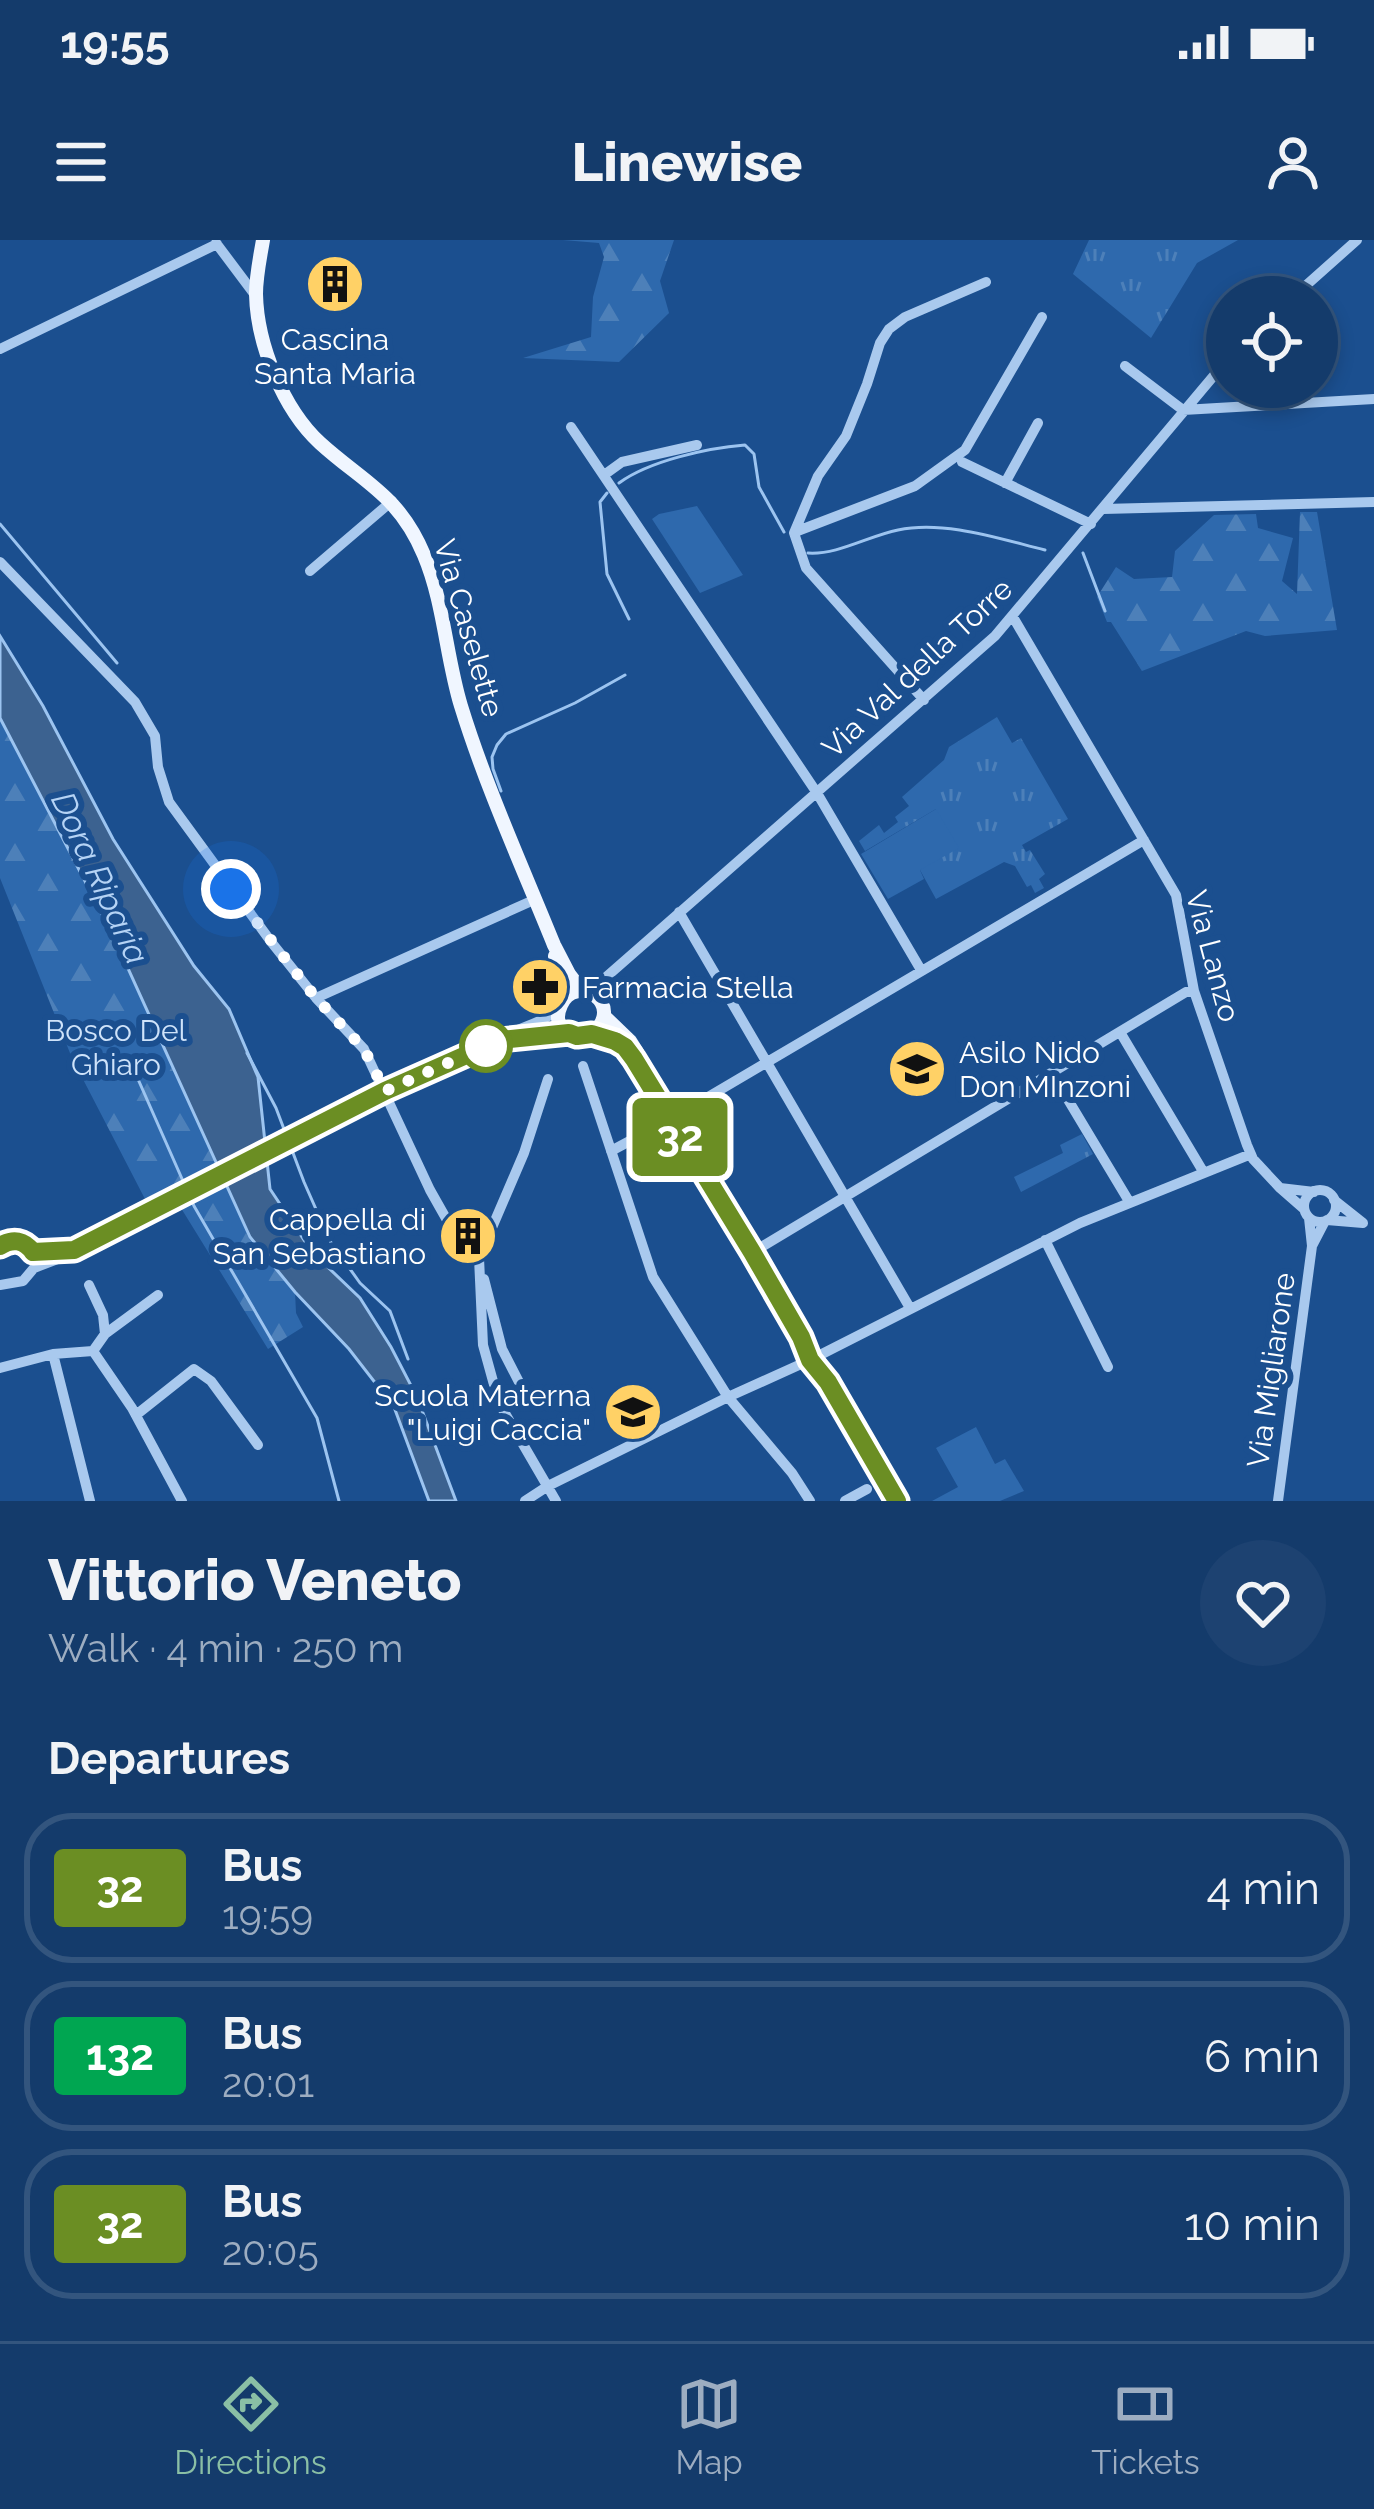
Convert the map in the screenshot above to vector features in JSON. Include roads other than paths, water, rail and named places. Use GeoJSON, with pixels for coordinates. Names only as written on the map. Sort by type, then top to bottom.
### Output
{"type":"FeatureCollection","features":[{"type":"Feature","properties":{"kind":"main road"},"geometry":{"type":"LineString","coordinates":[[256,297],[263,240]]}},
{"type":"Feature","properties":{"kind":"main road","name":"Via Caselette"},"geometry":{"type":"LineString","coordinates":[[256,297],[267,349],[293,411],[322,444],[392,501],[426,559],[462,708],[554,945],[562,1004]]}},
{"type":"Feature","properties":{"kind":"main road","name":"Via Caselette"},"geometry":{"type":"LineString","coordinates":[[554,945],[630,1040],[672,1118]]}},
{"type":"Feature","properties":{"kind":"main road"},"geometry":{"type":"LineString","coordinates":[[592,1034],[602,1023],[594,1000],[575,992],[562,1004],[560,1022],[569,1033],[592,1034],[625,1047],[672,1118],[897,1501]]}},
{"type":"Feature","properties":{"kind":"street"},"geometry":{"type":"LineString","coordinates":[[1317,276],[1357,240]]}},
{"type":"Feature","properties":{"kind":"street"},"geometry":{"type":"LineString","coordinates":[[0,349],[215,242],[256,297]]}},
{"type":"Feature","properties":{"kind":"street"},"geometry":{"type":"LineString","coordinates":[[924,700],[806,568],[794,533],[818,476],[845,436],[889,329],[905,317],[986,282]]}},
{"type":"Feature","properties":{"kind":"street"},"geometry":{"type":"LineString","coordinates":[[794,533],[915,486],[964,450],[1042,317]]}},
{"type":"Feature","properties":{"kind":"street"},"geometry":{"type":"LineString","coordinates":[[1125,366],[1183,410],[1374,398]]}},
{"type":"Feature","properties":{"kind":"street","name":"Via Val della Torre"},"geometry":{"type":"LineString","coordinates":[[594,1000],[606,979],[679,912],[1013,617],[1206,384]]}},
{"type":"Feature","properties":{"kind":"street"},"geometry":{"type":"LineString","coordinates":[[1005,483],[1038,423]]}},
{"type":"Feature","properties":{"kind":"street"},"geometry":{"type":"LineString","coordinates":[[571,427],[817,793],[921,970]]}},
{"type":"Feature","properties":{"kind":"street"},"geometry":{"type":"LineString","coordinates":[[604,475],[622,462],[697,446]]}},
{"type":"Feature","properties":{"kind":"street"},"geometry":{"type":"LineString","coordinates":[[962,462],[1091,524]]}},
{"type":"Feature","properties":{"kind":"street"},"geometry":{"type":"LineString","coordinates":[[310,571],[392,501]]}},
{"type":"Feature","properties":{"kind":"street"},"geometry":{"type":"LineString","coordinates":[[1103,509],[1374,502]]}},
{"type":"Feature","properties":{"kind":"street"},"geometry":{"type":"LineString","coordinates":[[0,562],[135,702],[155,736],[169,802],[272,943],[364,1049],[430,1190],[465,1252],[479,1258]]}},
{"type":"Feature","properties":{"kind":"street","name":"Via Lanzo"},"geometry":{"type":"LineString","coordinates":[[1013,617],[1178,901],[1194,991],[1251,1154],[1306,1214]]}},
{"type":"Feature","properties":{"kind":"street"},"geometry":{"type":"LineString","coordinates":[[611,1151],[1144,840]]}},
{"type":"Feature","properties":{"kind":"street"},"geometry":{"type":"LineString","coordinates":[[316,998],[536,899]]}},
{"type":"Feature","properties":{"kind":"street"},"geometry":{"type":"LineString","coordinates":[[679,912],[910,1308]]}},
{"type":"Feature","properties":{"kind":"street"},"geometry":{"type":"LineString","coordinates":[[752,1252],[1194,991]]}},
{"type":"Feature","properties":{"kind":"street"},"geometry":{"type":"LineString","coordinates":[[3,1282],[23,1280],[34,1268],[385,1091],[538,1024],[562,1004]]}},
{"type":"Feature","properties":{"kind":"street"},"geometry":{"type":"LineString","coordinates":[[1120,1032],[1204,1173]]}},
{"type":"Feature","properties":{"kind":"street"},"geometry":{"type":"LineString","coordinates":[[500,1040],[569,1033]]}},
{"type":"Feature","properties":{"kind":"street"},"geometry":{"type":"LineString","coordinates":[[584,1066],[653,1277],[728,1397],[810,1501]]}},
{"type":"Feature","properties":{"kind":"street"},"geometry":{"type":"LineString","coordinates":[[1052,1072],[1130,1203]]}},
{"type":"Feature","properties":{"kind":"street"},"geometry":{"type":"LineString","coordinates":[[548,1079],[524,1153],[479,1258],[482,1345],[496,1394],[556,1501]]}},
{"type":"Feature","properties":{"kind":"street"},"geometry":{"type":"LineString","coordinates":[[525,1501],[1046,1240],[1251,1154]]}},
{"type":"Feature","properties":{"kind":"street"},"geometry":{"type":"LineString","coordinates":[[1280,1188],[1328,1193],[1368,1223]]}},
{"type":"Feature","properties":{"kind":"street"},"geometry":{"type":"LineString","coordinates":[[1312,1246],[1305,1201],[1314,1192]]}},
{"type":"Feature","properties":{"kind":"street"},"geometry":{"type":"LineString","coordinates":[[1312,1246],[1335,1209],[1334,1200]]}},
{"type":"Feature","properties":{"kind":"street"},"geometry":{"type":"LineString","coordinates":[[1306,1214],[1316,1222],[1368,1223]]}},
{"type":"Feature","properties":{"kind":"street"},"geometry":{"type":"LineString","coordinates":[[1046,1240],[1108,1367]]}},
{"type":"Feature","properties":{"kind":"street"},"geometry":{"type":"LineString","coordinates":[[1,1243],[23,1243],[33,1252],[34,1268]]}},
{"type":"Feature","properties":{"kind":"street","name":"Via Migliarone"},"geometry":{"type":"LineString","coordinates":[[1278,1501],[1312,1246]]}},
{"type":"Feature","properties":{"kind":"street"},"geometry":{"type":"LineString","coordinates":[[33,1252],[74,1250]]}},
{"type":"Feature","properties":{"kind":"street"},"geometry":{"type":"LineString","coordinates":[[479,1258],[502,1349],[520,1384]]}},
{"type":"Feature","properties":{"kind":"street"},"geometry":{"type":"LineString","coordinates":[[89,1285],[103,1315],[105,1334]]}},
{"type":"Feature","properties":{"kind":"street"},"geometry":{"type":"LineString","coordinates":[[93,1351],[105,1334],[158,1295]]}},
{"type":"Feature","properties":{"kind":"street"},"geometry":{"type":"LineString","coordinates":[[0,1368],[53,1354],[93,1351]]}},
{"type":"Feature","properties":{"kind":"street"},"geometry":{"type":"LineString","coordinates":[[93,1351],[136,1415],[182,1501]]}},
{"type":"Feature","properties":{"kind":"street"},"geometry":{"type":"LineString","coordinates":[[53,1354],[90,1501]]}},
{"type":"Feature","properties":{"kind":"street"},"geometry":{"type":"LineString","coordinates":[[136,1415],[194,1369],[211,1381],[258,1445]]}},
{"type":"Feature","properties":{"kind":"street"},"geometry":{"type":"LineString","coordinates":[[845,1501],[867,1489]]}},
{"type":"Feature","properties":{"kind":"water","name":"Dora Riparia"},"geometry":{"type":"Polygon","coordinates":[[[0,636],[113,839],[194,966],[229,1009],[258,1077],[270,1189],[312,1252],[360,1298],[391,1347],[417,1397],[456,1501],[429,1501],[394,1407],[250,1237],[111,931],[0,718],[0,636]]]}},
{"type":"Feature","properties":{"kind":"waterway"},"geometry":{"type":"LineString","coordinates":[[619,483],[679,457],[745,445],[754,454],[759,487],[784,532]]}},
{"type":"Feature","properties":{"kind":"waterway"},"geometry":{"type":"LineString","coordinates":[[607,493],[600,502],[607,574],[629,619]]}},
{"type":"Feature","properties":{"kind":"waterway"},"geometry":{"type":"LineString","coordinates":[[0,524],[117,663]]}},
{"type":"Feature","properties":{"kind":"waterway"},"geometry":{"type":"LineString","coordinates":[[808,553],[887,533],[934,527],[1045,550]]}},
{"type":"Feature","properties":{"kind":"waterway"},"geometry":{"type":"LineString","coordinates":[[1083,553],[1105,611]]}},
{"type":"Feature","properties":{"kind":"waterway"},"geometry":{"type":"LineString","coordinates":[[501,791],[492,757],[506,734],[625,675]]}},
{"type":"Feature","properties":{"kind":"waterway"},"geometry":{"type":"LineString","coordinates":[[247,1053],[276,1108],[330,1241],[360,1283],[390,1311],[408,1359]]}},
{"type":"Feature","properties":{"kind":"waterway"},"geometry":{"type":"LineString","coordinates":[[130,1061],[194,1206],[317,1418],[339,1501]]}},
{"type":"Feature","properties":{"kind":"place","name":"Cascina Santa Maria"},"geometry":{"type":"Point","coordinates":[335,284]}},
{"type":"Feature","properties":{"kind":"place","name":"Farmacia Stella"},"geometry":{"type":"Point","coordinates":[540,987]}},
{"type":"Feature","properties":{"kind":"place","name":"Asilo Nido Don MInzoni"},"geometry":{"type":"Point","coordinates":[917,1069]}},
{"type":"Feature","properties":{"kind":"place","name":"Cappella di San Sebastiano"},"geometry":{"type":"Point","coordinates":[468,1236]}},
{"type":"Feature","properties":{"kind":"place","name":"Scuola Materna \"Luigi Caccia\""},"geometry":{"type":"Point","coordinates":[633,1412]}},
{"type":"Feature","properties":{"kind":"park label","name":"Bosco Del Ghiaro"},"geometry":{"type":"Point","coordinates":[116,1047]}}]}
